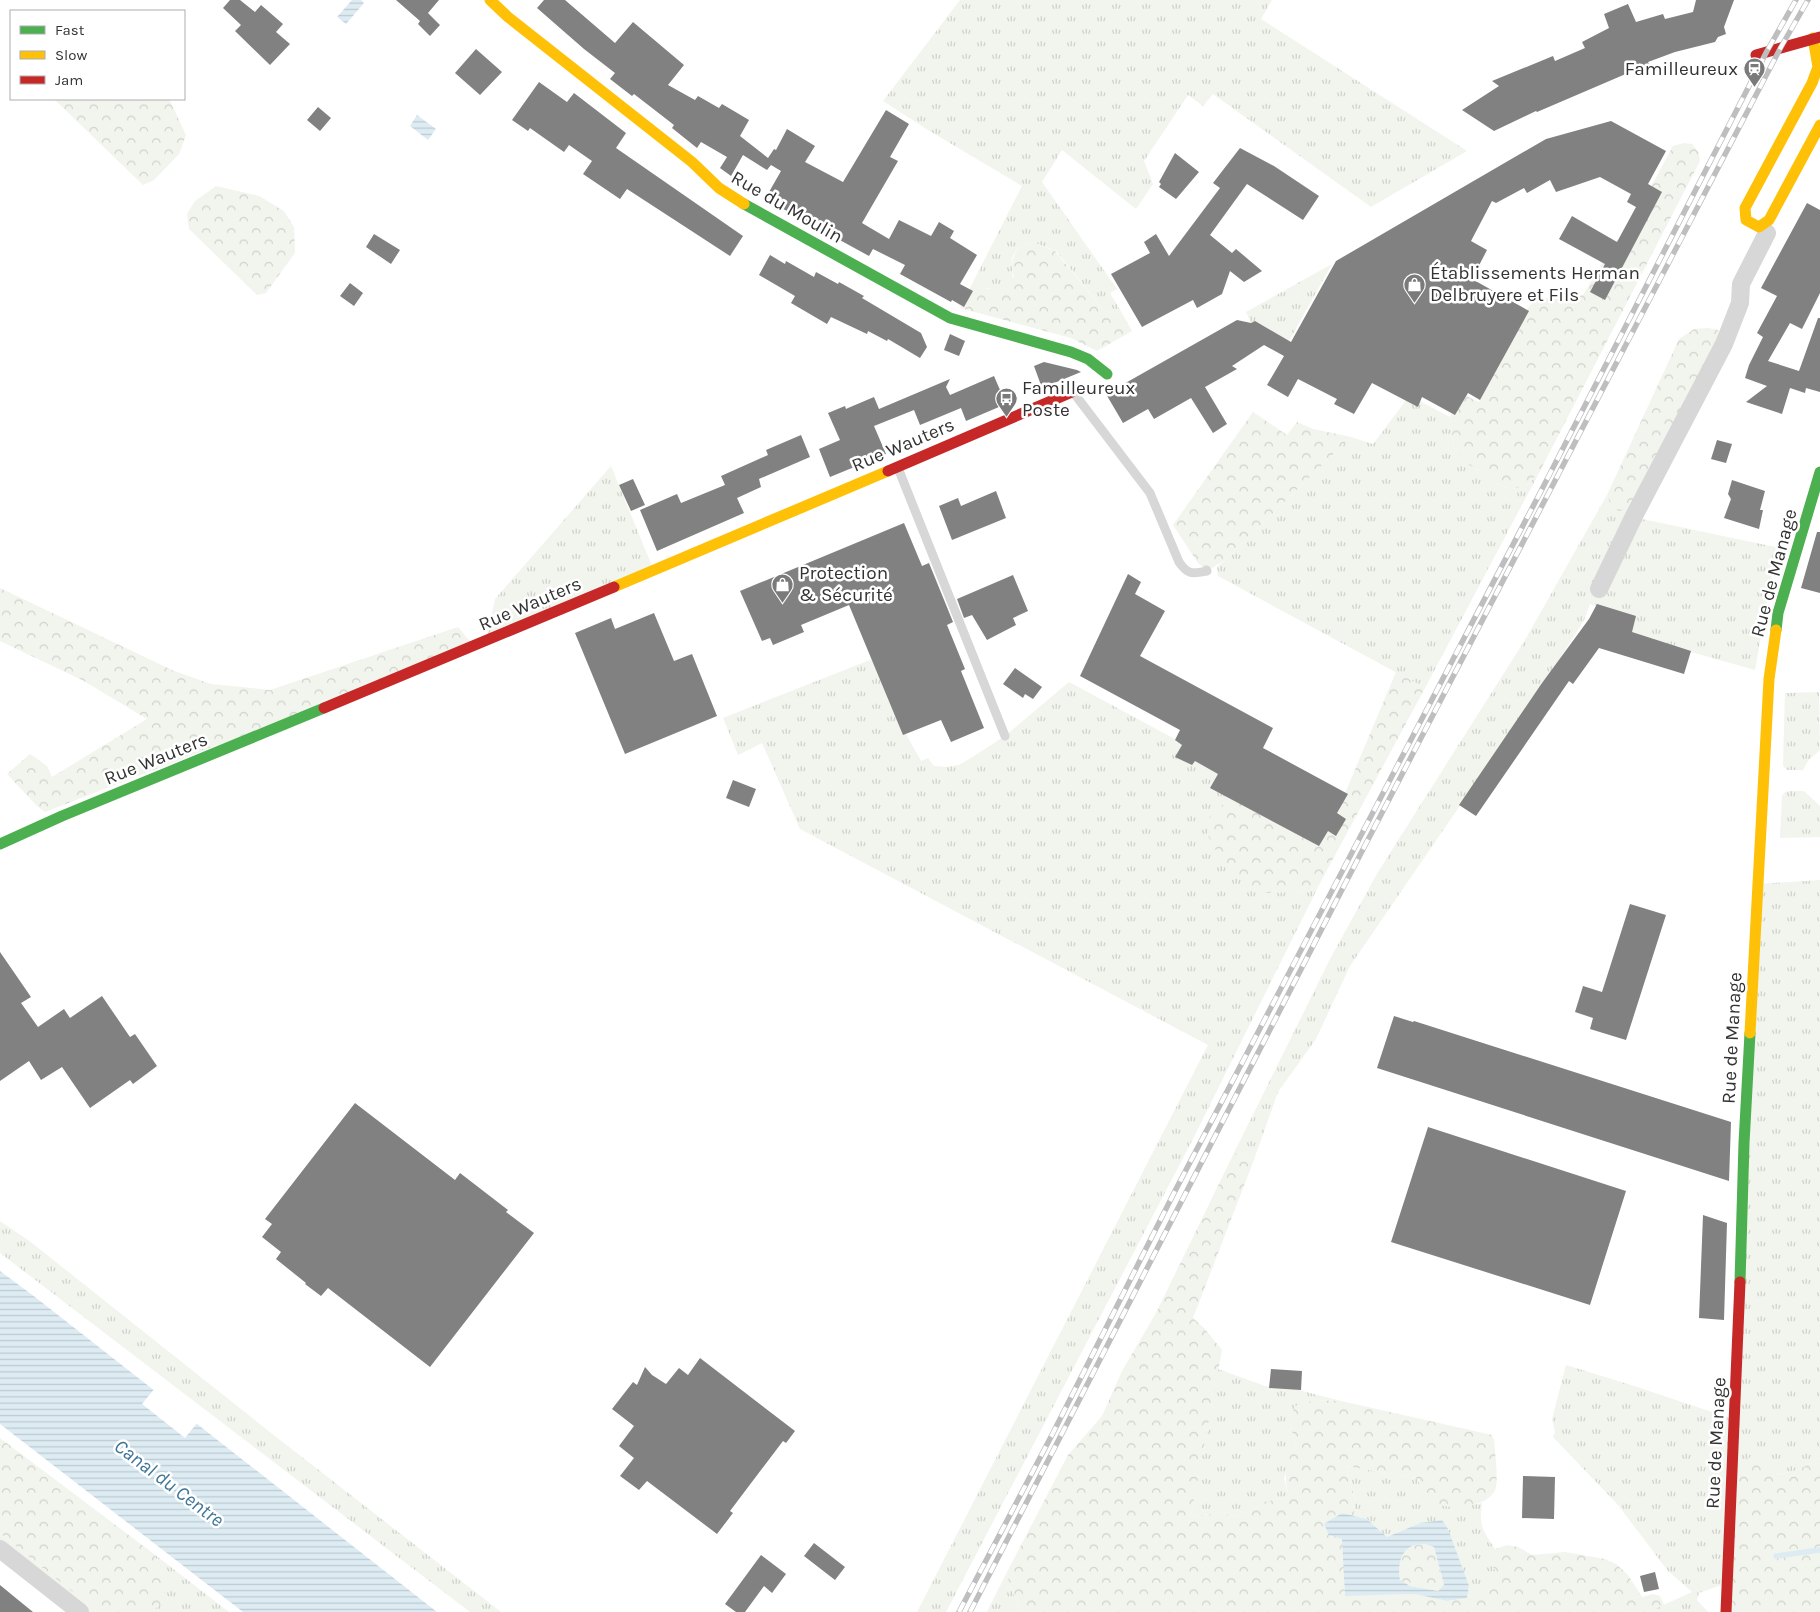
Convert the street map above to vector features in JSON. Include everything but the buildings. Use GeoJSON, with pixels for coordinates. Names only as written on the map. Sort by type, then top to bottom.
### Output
{"type":"FeatureCollection","features":[{"type":"Feature","properties":{"kind":"street","name":"Rue du Moulin"},"geometry":{"type":"LineString","coordinates":[[490,0],[508,17],[692,162],[719,188],[735,199],[950,318],[1071,352],[1088,359],[1108,374]]}},
{"type":"Feature","properties":{"kind":"street"},"geometry":{"type":"LineString","coordinates":[[1756,55],[1816,38],[1819,68],[1745,208],[1746,220],[1759,227],[1769,220],[1820,125]]}},
{"type":"Feature","properties":{"kind":"street"},"geometry":{"type":"LineString","coordinates":[[1599,589],[1637,509],[1724,344],[1740,303],[1741,284],[1768,233]]}},
{"type":"Feature","properties":{"kind":"street","name":"Rue Wauters"},"geometry":{"type":"LineString","coordinates":[[0,844],[62,816],[645,574],[1072,392]]}},
{"type":"Feature","properties":{"kind":"street","name":"Rue de Manage"},"geometry":{"type":"LineString","coordinates":[[1726,1612],[1733,1420],[1739,1325],[1744,1143],[1769,679],[1778,613],[1820,472]]}},
{"type":"Feature","properties":{"kind":"street"},"geometry":{"type":"LineString","coordinates":[[0,1549],[80,1612]]}},
{"type":"Feature","properties":{"kind":"lane"},"geometry":{"type":"LineString","coordinates":[[1072,392],[1150,493],[1179,562],[1185,570],[1193,574],[1207,571]]}},
{"type":"Feature","properties":{"kind":"lane"},"geometry":{"type":"LineString","coordinates":[[897,466],[1005,736]]}},
{"type":"Feature","properties":{"kind":"green space"},"geometry":{"type":"Polygon","coordinates":[[[960,0],[1272,0],[1261,19],[1467,151],[1371,207],[1213,94],[1203,106],[1188,95],[1144,161],[1153,184],[1136,209],[1062,150],[1042,182],[1117,289],[1110,293],[1123,315],[1110,313],[1102,308],[1056,251],[1032,242],[1018,248],[1013,256],[1013,281],[1010,290],[1006,294],[988,288],[965,298],[1022,186],[883,101],[960,0]]]}},
{"type":"Feature","properties":{"kind":"green space"},"geometry":{"type":"Polygon","coordinates":[[[55,100],[169,100],[186,135],[179,154],[154,180],[143,185],[55,100]]]}},
{"type":"Feature","properties":{"kind":"green space"},"geometry":{"type":"Polygon","coordinates":[[[1684,143],[1692,144],[1699,153],[1700,161],[1540,471],[1527,485],[1512,489],[1495,484],[1485,473],[1467,464],[1454,448],[1450,417],[1462,394],[1479,402],[1525,312],[1532,303],[1547,298],[1569,298],[1583,295],[1614,243],[1622,238],[1633,220],[1673,146],[1684,143]]]}},
{"type":"Feature","properties":{"kind":"green space"},"geometry":{"type":"Polygon","coordinates":[[[216,186],[259,196],[284,211],[294,227],[295,253],[266,293],[257,295],[189,229],[187,214],[195,201],[216,186]]]}},
{"type":"Feature","properties":{"kind":"green space"},"geometry":{"type":"Polygon","coordinates":[[[1032,242],[1055,251],[1102,308],[1110,313],[1123,315],[1132,331],[1097,351],[1071,338],[960,308],[969,295],[979,289],[991,289],[1006,293],[1009,290],[1009,282],[1014,277],[1012,265],[1018,248],[1032,242]]]}},
{"type":"Feature","properties":{"kind":"green space"},"geometry":{"type":"Polygon","coordinates":[[[1332,264],[1289,341],[1251,323],[1246,312],[1332,264]]]}},
{"type":"Feature","properties":{"kind":"green space"},"geometry":{"type":"Polygon","coordinates":[[[1708,328],[1718,330],[1724,344],[1637,509],[1619,511],[1612,508],[1607,495],[1679,339],[1694,329],[1708,328]]]}},
{"type":"Feature","properties":{"kind":"green space"},"geometry":{"type":"Polygon","coordinates":[[[1408,395],[1450,417],[1454,448],[1467,464],[1485,473],[1495,484],[1512,489],[1527,485],[1540,471],[1425,688],[1218,576],[1217,567],[1351,437],[1373,444],[1408,395]]]}},
{"type":"Feature","properties":{"kind":"green space"},"geometry":{"type":"Polygon","coordinates":[[[1253,412],[1287,435],[1297,422],[1313,429],[1351,437],[1225,560],[1207,571],[1198,563],[1173,525],[1253,412]]]}},
{"type":"Feature","properties":{"kind":"green space"},"geometry":{"type":"Polygon","coordinates":[[[611,466],[654,571],[486,641],[495,599],[611,466]]]}},
{"type":"Feature","properties":{"kind":"green space"},"geometry":{"type":"Polygon","coordinates":[[[1607,495],[1612,508],[1637,509],[1642,519],[1780,548],[1772,575],[1755,670],[1617,631],[1622,614],[1590,604],[1584,620],[1553,670],[1350,966],[1316,1039],[1278,1092],[1252,1165],[1246,1154],[1233,1155],[1330,959],[1378,872],[1525,640],[1607,495]]]}},
{"type":"Feature","properties":{"kind":"green space"},"geometry":{"type":"Polygon","coordinates":[[[0,588],[174,671],[211,684],[270,690],[458,627],[474,646],[45,812],[7,774],[30,754],[47,766],[52,777],[147,719],[84,681],[0,641],[0,588]]]}},
{"type":"Feature","properties":{"kind":"green space"},"geometry":{"type":"Polygon","coordinates":[[[875,658],[907,736],[921,761],[928,758],[934,766],[959,765],[1005,736],[1069,682],[1223,765],[1264,893],[1308,891],[1319,885],[1194,1137],[946,1612],[917,1612],[1208,1045],[800,829],[762,743],[738,755],[723,718],[875,658]]]}},
{"type":"Feature","properties":{"kind":"green space"},"geometry":{"type":"Polygon","coordinates":[[[1396,672],[1425,688],[1319,885],[1308,891],[1264,893],[1228,872],[1208,836],[1209,818],[1215,809],[1234,799],[1319,844],[1346,791],[1396,672]]]}},
{"type":"Feature","properties":{"kind":"green space"},"geometry":{"type":"Polygon","coordinates":[[[1819,692],[1820,750],[1808,761],[1803,770],[1787,770],[1783,766],[1785,693],[1819,692]]]}},
{"type":"Feature","properties":{"kind":"green space"},"geometry":{"type":"Polygon","coordinates":[[[1788,791],[1804,791],[1820,806],[1820,837],[1780,838],[1782,797],[1788,791]]]}},
{"type":"Feature","properties":{"kind":"green space"},"geometry":{"type":"Polygon","coordinates":[[[1820,880],[1820,1458],[1798,1470],[1776,1475],[1768,1466],[1727,1583],[1699,1593],[1697,1600],[1708,1612],[1648,1612],[1692,1592],[1668,1571],[1618,1505],[1553,1437],[1555,1432],[1552,1419],[1566,1365],[1733,1419],[1758,884],[1820,880]]]}},
{"type":"Feature","properties":{"kind":"green space"},"geometry":{"type":"Polygon","coordinates":[[[1246,1154],[1252,1165],[1193,1318],[1222,1350],[1191,1516],[1223,1513],[1235,1517],[1252,1512],[1263,1502],[1289,1497],[1286,1470],[1289,1458],[1296,1446],[1290,1420],[1295,1406],[1315,1400],[1341,1401],[1492,1435],[1497,1476],[1493,1494],[1486,1500],[1477,1504],[1457,1507],[1431,1501],[1416,1478],[1346,1466],[1355,1500],[1354,1516],[1342,1513],[1345,1596],[1415,1594],[1447,1601],[1467,1598],[1492,1589],[1495,1584],[1495,1570],[1489,1560],[1495,1549],[1507,1545],[1518,1547],[1532,1555],[1565,1552],[1605,1559],[1616,1564],[1628,1575],[1642,1597],[1653,1594],[1660,1596],[1664,1605],[1648,1612],[1021,1612],[1006,1574],[1068,1455],[1102,1416],[1122,1371],[1156,1313],[1233,1155],[1246,1154]]]}},
{"type":"Feature","properties":{"kind":"green space"},"geometry":{"type":"Polygon","coordinates":[[[0,1221],[32,1243],[501,1612],[470,1612],[0,1253],[0,1221]]]}},
{"type":"Feature","properties":{"kind":"green space"},"geometry":{"type":"Polygon","coordinates":[[[1218,1369],[1265,1386],[1295,1389],[1341,1401],[1315,1400],[1290,1420],[1296,1446],[1284,1478],[1289,1497],[1263,1502],[1252,1512],[1235,1517],[1223,1513],[1191,1516],[1218,1369]]]}},
{"type":"Feature","properties":{"kind":"green space"},"geometry":{"type":"Polygon","coordinates":[[[0,1438],[154,1554],[164,1581],[165,1591],[161,1604],[150,1612],[97,1612],[0,1533],[0,1438]]]}},
{"type":"Feature","properties":{"kind":"green space"},"geometry":{"type":"Polygon","coordinates":[[[1751,1457],[1768,1466],[1777,1475],[1798,1470],[1820,1458],[1820,1612],[1726,1612],[1732,1465],[1751,1457]]]}},
{"type":"Feature","properties":{"kind":"green space"},"geometry":{"type":"Polygon","coordinates":[[[1346,1466],[1416,1478],[1431,1500],[1467,1506],[1482,1503],[1482,1527],[1495,1549],[1489,1560],[1495,1570],[1496,1584],[1492,1589],[1467,1598],[1469,1586],[1420,1523],[1387,1537],[1367,1519],[1354,1516],[1355,1500],[1346,1466]]]}},
{"type":"Feature","properties":{"kind":"green space"},"geometry":{"type":"Polygon","coordinates":[[[0,1533],[97,1612],[80,1612],[0,1549],[0,1533]]]}},
{"type":"Feature","properties":{"kind":"green space"},"geometry":{"type":"Polygon","coordinates":[[[1425,1544],[1434,1547],[1444,1586],[1438,1591],[1410,1586],[1400,1580],[1399,1566],[1404,1552],[1413,1545],[1425,1544]]]}},
{"type":"Feature","properties":{"kind":"green space"},"geometry":{"type":"Polygon","coordinates":[[[154,1554],[229,1612],[150,1612],[161,1604],[164,1581],[154,1554]]]}},
{"type":"Feature","properties":{"kind":"green space"},"geometry":{"type":"Polygon","coordinates":[[[1006,1574],[1021,1612],[987,1612],[1006,1574]]]}},
{"type":"Feature","properties":{"kind":"water"},"geometry":{"type":"Polygon","coordinates":[[[352,0],[361,0],[364,3],[346,24],[337,17],[352,0]]]}},
{"type":"Feature","properties":{"kind":"water"},"geometry":{"type":"Polygon","coordinates":[[[417,115],[436,129],[428,140],[410,126],[417,115]]]}},
{"type":"Feature","properties":{"kind":"water","name":"Canal du Centre"},"geometry":{"type":"Polygon","coordinates":[[[0,1271],[437,1612],[243,1612],[0,1424],[0,1271]]]}},
{"type":"Feature","properties":{"kind":"water"},"geometry":{"type":"Polygon","coordinates":[[[1342,1513],[1367,1519],[1387,1537],[1420,1523],[1442,1520],[1448,1529],[1469,1586],[1467,1598],[1447,1601],[1415,1594],[1345,1596],[1342,1539],[1329,1535],[1324,1524],[1342,1513]],[[1425,1544],[1413,1545],[1404,1552],[1400,1561],[1400,1580],[1410,1586],[1438,1591],[1444,1585],[1434,1547],[1425,1544]]]}},
{"type":"Feature","properties":{"kind":"pier"},"geometry":{"type":"Polygon","coordinates":[[[155,1388],[198,1422],[185,1438],[142,1404],[155,1388]]]}},
{"type":"Feature","properties":{"kind":"waterway"},"geometry":{"type":"LineString","coordinates":[[1776,1556],[1820,1550]]}},
{"type":"Feature","properties":{"kind":"railway"},"geometry":{"type":"LineString","coordinates":[[959,1612],[1053,1433],[1175,1191],[1540,493],[1767,51],[1796,0]]}},
{"type":"Feature","properties":{"kind":"railway"},"geometry":{"type":"LineString","coordinates":[[970,1612],[1347,880],[1781,47],[1808,0]]}},
{"type":"Feature","properties":{"kind":"traffic: fast"},"geometry":{"type":"LineString","coordinates":[[744,204],[950,318],[1071,352],[1088,359],[1107,374]]}},
{"type":"Feature","properties":{"kind":"traffic: fast"},"geometry":{"type":"LineString","coordinates":[[1776,630],[1778,613],[1820,472]]}},
{"type":"Feature","properties":{"kind":"traffic: fast"},"geometry":{"type":"LineString","coordinates":[[0,844],[62,816],[324,708]]}},
{"type":"Feature","properties":{"kind":"traffic: fast"},"geometry":{"type":"LineString","coordinates":[[1740,1282],[1744,1143],[1750,1033]]}},
{"type":"Feature","properties":{"kind":"traffic: slow"},"geometry":{"type":"LineString","coordinates":[[490,0],[508,17],[692,162],[719,188],[744,204]]}},
{"type":"Feature","properties":{"kind":"traffic: slow"},"geometry":{"type":"LineString","coordinates":[[1813,38],[1818,67],[1812,83],[1745,208],[1746,220],[1759,227],[1769,220],[1820,125]]}},
{"type":"Feature","properties":{"kind":"traffic: slow"},"geometry":{"type":"LineString","coordinates":[[614,587],[888,471]]}},
{"type":"Feature","properties":{"kind":"traffic: slow"},"geometry":{"type":"LineString","coordinates":[[1750,1033],[1769,679],[1776,630]]}},
{"type":"Feature","properties":{"kind":"traffic: jam"},"geometry":{"type":"LineString","coordinates":[[1756,55],[1820,37]]}},
{"type":"Feature","properties":{"kind":"traffic: jam"},"geometry":{"type":"LineString","coordinates":[[888,471],[1072,392]]}},
{"type":"Feature","properties":{"kind":"traffic: jam"},"geometry":{"type":"LineString","coordinates":[[324,708],[614,587]]}},
{"type":"Feature","properties":{"kind":"traffic: jam"},"geometry":{"type":"LineString","coordinates":[[1726,1612],[1740,1282]]}},
{"type":"Feature","properties":{"kind":"place","name":"Familleureux"},"geometry":{"type":"Point","coordinates":[1754,88]}},
{"type":"Feature","properties":{"kind":"place","name":"Établissements Herman Delbruyere et Fils"},"geometry":{"type":"Point","coordinates":[1414,303]}},
{"type":"Feature","properties":{"kind":"place","name":"Familleureux Poste"},"geometry":{"type":"Point","coordinates":[1006,418]}},
{"type":"Feature","properties":{"kind":"place","name":"Protection & Sécurité"},"geometry":{"type":"Point","coordinates":[783,603]}}]}
